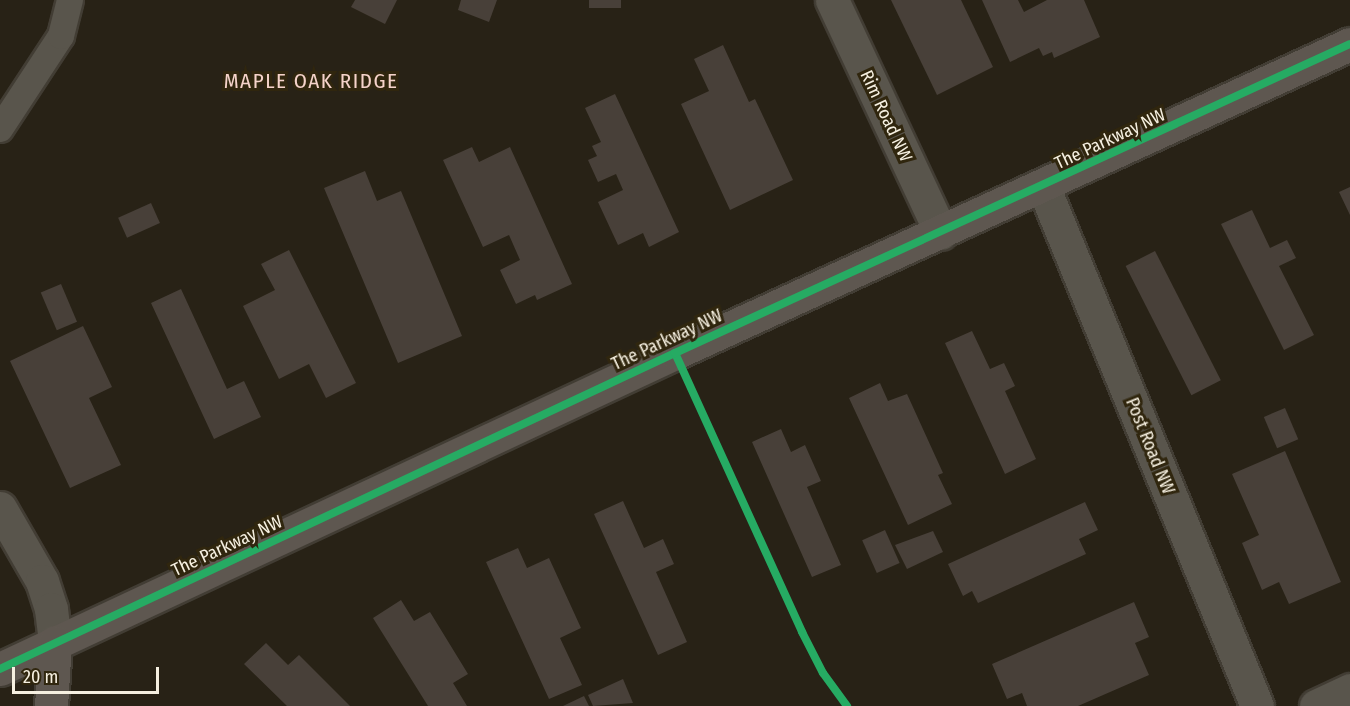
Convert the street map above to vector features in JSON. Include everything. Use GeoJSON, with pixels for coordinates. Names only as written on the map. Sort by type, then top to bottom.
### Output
{"type":"FeatureCollection","features":[{"type":"Feature","properties":{"kind":"street","name":"Rim Road NW"},"geometry":{"type":"LineString","coordinates":[[832,0],[941,233]]}},
{"type":"Feature","properties":{"kind":"street","name":"The Parkway NW"},"geometry":{"type":"LineString","coordinates":[[0,669],[1350,45]]}},
{"type":"Feature","properties":{"kind":"street","name":"Post Road NW"},"geometry":{"type":"LineString","coordinates":[[1043,186],[1257,706]]}},
{"type":"Feature","properties":{"kind":"street"},"geometry":{"type":"LineString","coordinates":[[0,508],[42,581],[51,609],[55,642],[51,706]]}},
{"type":"Feature","properties":{"kind":"street"},"geometry":{"type":"LineString","coordinates":[[1316,706],[1350,690]]}},
{"type":"Feature","properties":{"kind":"lane"},"geometry":{"type":"LineString","coordinates":[[0,129],[61,36],[70,0]]}},
{"type":"Feature","properties":{"kind":"building"},"geometry":{"type":"Polygon","coordinates":[[[355,0],[397,0],[385,24],[351,7],[355,0]]]}},
{"type":"Feature","properties":{"kind":"building"},"geometry":{"type":"Polygon","coordinates":[[[461,0],[497,0],[489,22],[458,10],[461,0]]]}},
{"type":"Feature","properties":{"kind":"building"},"geometry":{"type":"Polygon","coordinates":[[[589,0],[621,0],[621,8],[589,8],[589,0]]]}},
{"type":"Feature","properties":{"kind":"building"},"geometry":{"type":"Polygon","coordinates":[[[891,0],[961,0],[993,67],[937,95],[891,0]]]}},
{"type":"Feature","properties":{"kind":"building"},"geometry":{"type":"Polygon","coordinates":[[[982,0],[1018,0],[1024,12],[1047,0],[1084,0],[1100,37],[1054,58],[1052,52],[1043,56],[1039,48],[1010,62],[982,0]]]}},
{"type":"Feature","properties":{"kind":"building"},"geometry":{"type":"Polygon","coordinates":[[[723,45],[749,102],[755,99],[793,180],[730,210],[681,104],[709,91],[694,59],[723,45]]]}},
{"type":"Feature","properties":{"kind":"building"},"geometry":{"type":"Polygon","coordinates":[[[615,94],[679,232],[649,247],[643,233],[618,245],[598,202],[623,190],[616,174],[598,182],[588,160],[597,156],[592,146],[601,142],[585,108],[615,94]]]}},
{"type":"Feature","properties":{"kind":"building"},"geometry":{"type":"Polygon","coordinates":[[[472,147],[479,162],[510,147],[572,284],[537,300],[535,295],[516,304],[500,270],[520,260],[509,235],[483,247],[443,160],[472,147]]]}},
{"type":"Feature","properties":{"kind":"building"},"geometry":{"type":"Polygon","coordinates":[[[365,171],[377,201],[401,191],[462,336],[398,363],[324,188],[365,171]]]}},
{"type":"Feature","properties":{"kind":"building"},"geometry":{"type":"Polygon","coordinates":[[[1350,187],[1350,215],[1339,192],[1350,187]]]}},
{"type":"Feature","properties":{"kind":"building"},"geometry":{"type":"Polygon","coordinates":[[[151,203],[160,223],[127,238],[118,218],[151,203]]]}},
{"type":"Feature","properties":{"kind":"building"},"geometry":{"type":"Polygon","coordinates":[[[1252,210],[1270,248],[1287,240],[1296,258],[1279,266],[1314,335],[1284,350],[1221,224],[1252,210]]]}},
{"type":"Feature","properties":{"kind":"building"},"geometry":{"type":"Polygon","coordinates":[[[289,250],[356,383],[326,398],[309,364],[279,379],[243,306],[275,290],[261,264],[289,250]]]}},
{"type":"Feature","properties":{"kind":"building"},"geometry":{"type":"Polygon","coordinates":[[[1155,251],[1221,380],[1191,395],[1126,266],[1155,251]]]}},
{"type":"Feature","properties":{"kind":"building"},"geometry":{"type":"Polygon","coordinates":[[[61,284],[77,322],[57,330],[41,293],[61,284]]]}},
{"type":"Feature","properties":{"kind":"building"},"geometry":{"type":"Polygon","coordinates":[[[181,289],[227,389],[244,381],[261,417],[214,439],[151,303],[181,289]]]}},
{"type":"Feature","properties":{"kind":"building"},"geometry":{"type":"Polygon","coordinates":[[[83,326],[112,387],[89,398],[121,465],[70,488],[10,361],[83,326]]]}},
{"type":"Feature","properties":{"kind":"building"},"geometry":{"type":"Polygon","coordinates":[[[972,331],[990,369],[1004,363],[1015,386],[1005,391],[1036,459],[1005,474],[945,343],[972,331]]]}},
{"type":"Feature","properties":{"kind":"building"},"geometry":{"type":"Polygon","coordinates":[[[880,383],[888,401],[907,394],[943,473],[938,475],[952,504],[908,525],[849,398],[880,383]]]}},
{"type":"Feature","properties":{"kind":"building"},"geometry":{"type":"Polygon","coordinates":[[[1285,408],[1298,439],[1277,448],[1264,417],[1285,408]]]}},
{"type":"Feature","properties":{"kind":"building"},"geometry":{"type":"Polygon","coordinates":[[[781,429],[791,452],[805,445],[821,481],[807,487],[841,565],[812,577],[752,442],[781,429]]]}},
{"type":"Feature","properties":{"kind":"building"},"geometry":{"type":"Polygon","coordinates":[[[1285,451],[1341,582],[1289,604],[1279,582],[1262,590],[1242,543],[1259,535],[1232,474],[1285,451]]]}},
{"type":"Feature","properties":{"kind":"building"},"geometry":{"type":"Polygon","coordinates":[[[623,501],[644,548],[663,539],[674,564],[656,572],[687,642],[658,655],[594,514],[623,501]]]}},
{"type":"Feature","properties":{"kind":"building"},"geometry":{"type":"Polygon","coordinates":[[[1085,502],[1098,530],[1079,539],[1086,554],[978,603],[972,591],[963,596],[948,564],[1085,502]]]}},
{"type":"Feature","properties":{"kind":"building"},"geometry":{"type":"Polygon","coordinates":[[[885,530],[900,563],[877,573],[862,540],[885,530]]]}},
{"type":"Feature","properties":{"kind":"building"},"geometry":{"type":"Polygon","coordinates":[[[933,531],[943,552],[907,569],[895,545],[933,531]]]}},
{"type":"Feature","properties":{"kind":"building"},"geometry":{"type":"Polygon","coordinates":[[[518,548],[527,568],[549,558],[581,628],[560,638],[582,685],[549,699],[486,562],[518,548]]]}},
{"type":"Feature","properties":{"kind":"building"},"geometry":{"type":"Polygon","coordinates":[[[401,600],[414,621],[430,612],[468,674],[453,683],[467,706],[428,706],[373,618],[401,600]]]}},
{"type":"Feature","properties":{"kind":"building"},"geometry":{"type":"Polygon","coordinates":[[[1134,602],[1149,637],[1135,643],[1149,675],[1078,706],[1027,706],[1022,693],[1007,699],[992,664],[1134,602]]]}},
{"type":"Feature","properties":{"kind":"building"},"geometry":{"type":"Polygon","coordinates":[[[266,643],[288,665],[299,655],[350,706],[287,706],[244,664],[266,643]]]}},
{"type":"Feature","properties":{"kind":"building"},"geometry":{"type":"Polygon","coordinates":[[[623,679],[633,703],[593,706],[588,695],[623,679]]]}},
{"type":"Feature","properties":{"kind":"building"},"geometry":{"type":"Polygon","coordinates":[[[584,696],[589,706],[563,706],[584,696]]]}},
{"type":"Feature","properties":{"kind":"cycle path"},"geometry":{"type":"LineString","coordinates":[[0,669],[675,353],[1350,44]]}},
{"type":"Feature","properties":{"kind":"cycle path"},"geometry":{"type":"LineString","coordinates":[[675,353],[802,632],[823,673],[847,706]]}},
{"type":"Feature","properties":{"kind":"district","name":"MAPLE OAK RIDGE"},"geometry":{"type":"Point","coordinates":[311,81]}}]}
